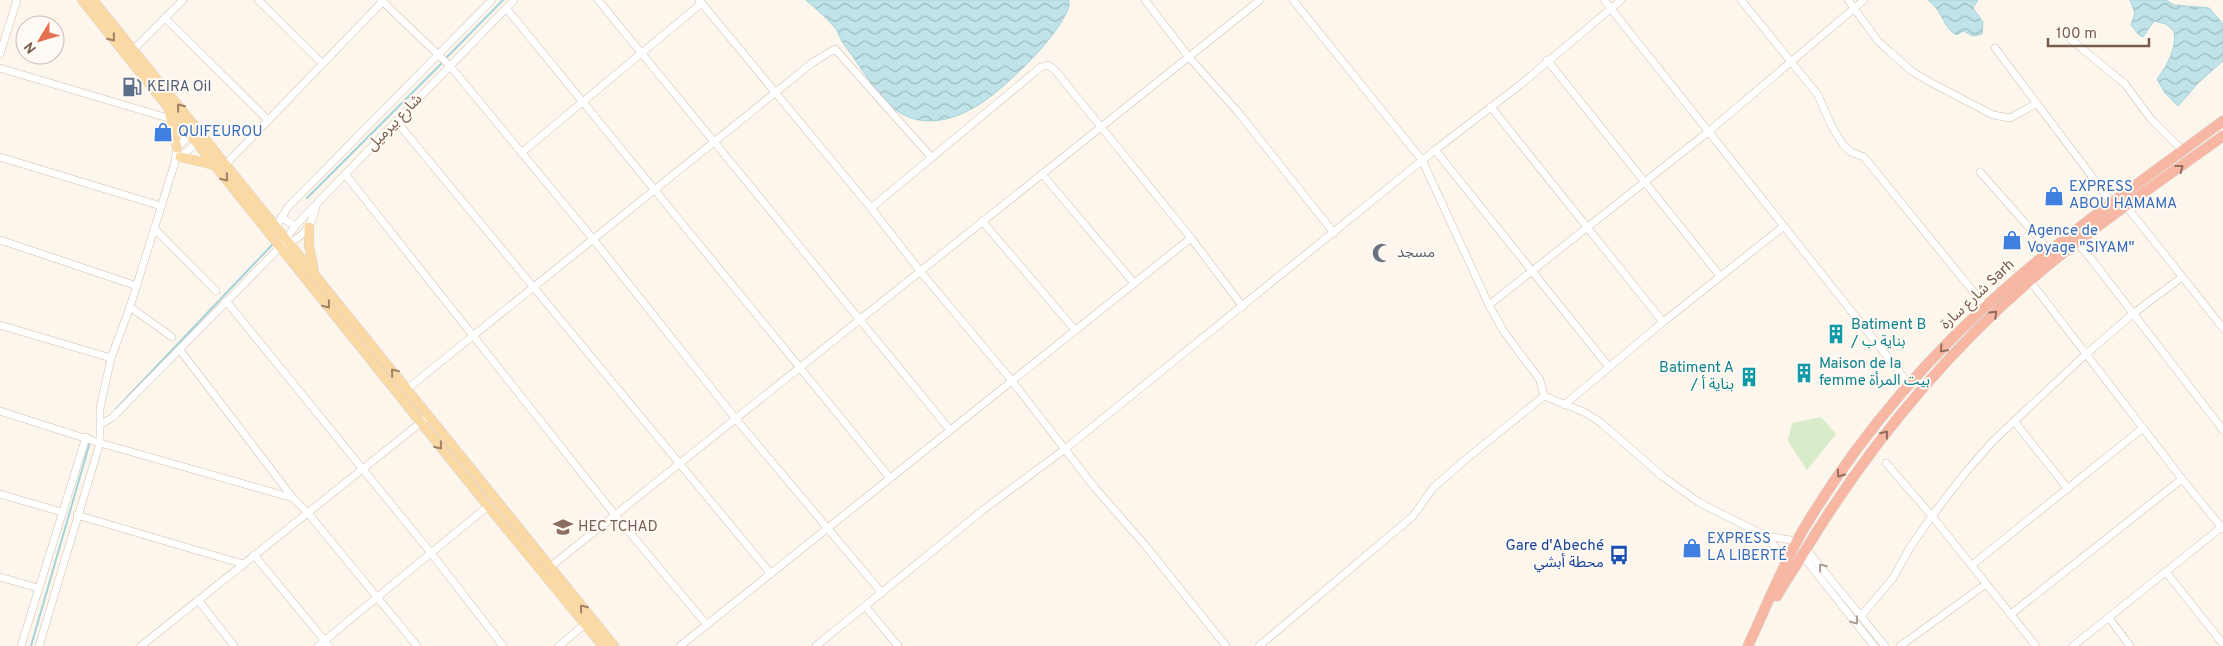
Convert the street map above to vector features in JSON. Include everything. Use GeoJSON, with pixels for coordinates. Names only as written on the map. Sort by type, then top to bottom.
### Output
{"type":"FeatureCollection","features":[{"type":"Feature","properties":{"kind":"highway","name":"شارع سارة Sarh"},"geometry":{"type":"LineString","coordinates":[[1748,646],[1787,560],[1825,495],[1860,445],[1910,384],[1985,306],[2050,251],[2223,121]]}},
{"type":"Feature","properties":{"kind":"highway","name":"شارع سارة Sarh"},"geometry":{"type":"LineString","coordinates":[[1752,646],[1779,591],[1849,482],[1901,414],[1962,345],[2030,281],[2077,243],[2223,136]]}},
{"type":"Feature","properties":{"kind":"main road"},"geometry":{"type":"LineString","coordinates":[[82,0],[197,127],[276,227],[285,242],[421,422],[603,646]]}},
{"type":"Feature","properties":{"kind":"main road"},"geometry":{"type":"LineString","coordinates":[[93,0],[168,108],[214,165],[315,274],[614,646]]}},
{"type":"Feature","properties":{"kind":"main road"},"geometry":{"type":"LineString","coordinates":[[168,108],[177,148]]}},
{"type":"Feature","properties":{"kind":"main road"},"geometry":{"type":"LineString","coordinates":[[178,160],[214,165]]}},
{"type":"Feature","properties":{"kind":"main road"},"geometry":{"type":"LineString","coordinates":[[309,228],[309,246],[315,274]]}},
{"type":"Feature","properties":{"kind":"street"},"geometry":{"type":"LineString","coordinates":[[0,54],[17,0]]}},
{"type":"Feature","properties":{"kind":"street"},"geometry":{"type":"LineString","coordinates":[[130,53],[183,0]]}},
{"type":"Feature","properties":{"kind":"street"},"geometry":{"type":"LineString","coordinates":[[258,0],[322,63]]}},
{"type":"Feature","properties":{"kind":"street","name":"شارع بيرميل"},"geometry":{"type":"LineString","coordinates":[[309,228],[316,206],[396,121],[492,0]]}},
{"type":"Feature","properties":{"kind":"street","name":"شارع بيرميل"},"geometry":{"type":"LineString","coordinates":[[276,227],[288,208],[445,60],[514,0]]}},
{"type":"Feature","properties":{"kind":"street"},"geometry":{"type":"LineString","coordinates":[[598,0],[858,320],[950,430]]}},
{"type":"Feature","properties":{"kind":"street"},"geometry":{"type":"LineString","coordinates":[[1145,0],[1188,56],[1238,112],[1334,233]]}},
{"type":"Feature","properties":{"kind":"street"},"geometry":{"type":"LineString","coordinates":[[550,567],[1260,0]]}},
{"type":"Feature","properties":{"kind":"street"},"geometry":{"type":"LineString","coordinates":[[1293,0],[1422,160],[1489,305],[1504,332],[1540,380],[1544,396]]}},
{"type":"Feature","properties":{"kind":"street"},"geometry":{"type":"LineString","coordinates":[[1604,0],[1910,384]]}},
{"type":"Feature","properties":{"kind":"street"},"geometry":{"type":"LineString","coordinates":[[816,646],[982,510],[1065,449],[1422,160],[1491,107],[1621,0]]}},
{"type":"Feature","properties":{"kind":"street"},"geometry":{"type":"LineString","coordinates":[[1741,0],[1818,94],[1830,125],[1843,145],[1851,152],[1864,157],[1985,306]]}},
{"type":"Feature","properties":{"kind":"street"},"geometry":{"type":"LineString","coordinates":[[1848,0],[1878,41],[1908,68],[1985,112],[2010,118],[2036,104]]}},
{"type":"Feature","properties":{"kind":"street"},"geometry":{"type":"LineString","coordinates":[[1489,305],[1708,132],[1864,0]]}},
{"type":"Feature","properties":{"kind":"street"},"geometry":{"type":"LineString","coordinates":[[226,164],[382,1],[445,60],[593,239],[735,418],[882,593]]}},
{"type":"Feature","properties":{"kind":"street"},"geometry":{"type":"LineString","coordinates":[[521,153],[642,54],[700,2],[871,208],[920,271],[1012,381],[1226,646]]}},
{"type":"Feature","properties":{"kind":"street"},"geometry":{"type":"LineString","coordinates":[[506,8],[655,189],[798,368],[890,478]]}},
{"type":"Feature","properties":{"kind":"street"},"geometry":{"type":"LineString","coordinates":[[165,18],[268,120]]}},
{"type":"Feature","properties":{"kind":"street"},"geometry":{"type":"LineString","coordinates":[[2068,37],[2125,84],[2152,119],[2183,151]]}},
{"type":"Feature","properties":{"kind":"street"},"geometry":{"type":"LineString","coordinates":[[1995,48],[2112,203]]}},
{"type":"Feature","properties":{"kind":"street"},"geometry":{"type":"LineString","coordinates":[[407,389],[812,63],[835,49],[932,158]]}},
{"type":"Feature","properties":{"kind":"street"},"geometry":{"type":"LineString","coordinates":[[1547,60],[1720,276]]}},
{"type":"Feature","properties":{"kind":"street"},"geometry":{"type":"LineString","coordinates":[[871,208],[1041,67],[1048,65],[1054,68],[1191,238],[1243,306]]}},
{"type":"Feature","properties":{"kind":"street"},"geometry":{"type":"LineString","coordinates":[[0,68],[171,119]]}},
{"type":"Feature","properties":{"kind":"street"},"geometry":{"type":"LineString","coordinates":[[1491,107],[1663,322]]}},
{"type":"Feature","properties":{"kind":"street"},"geometry":{"type":"LineString","coordinates":[[396,121],[533,289],[771,574]]}},
{"type":"Feature","properties":{"kind":"street"},"geometry":{"type":"LineString","coordinates":[[39,646],[100,443],[100,408],[111,358],[130,307],[161,206],[178,160],[177,148],[197,127]]}},
{"type":"Feature","properties":{"kind":"street"},"geometry":{"type":"LineString","coordinates":[[178,160],[204,136]]}},
{"type":"Feature","properties":{"kind":"street"},"geometry":{"type":"LineString","coordinates":[[1435,150],[1609,367]]}},
{"type":"Feature","properties":{"kind":"street"},"geometry":{"type":"LineString","coordinates":[[0,157],[161,206]]}},
{"type":"Feature","properties":{"kind":"street"},"geometry":{"type":"LineString","coordinates":[[1980,172],[2050,251]]}},
{"type":"Feature","properties":{"kind":"street"},"geometry":{"type":"LineString","coordinates":[[345,174],[614,515],[707,625]]}},
{"type":"Feature","properties":{"kind":"street"},"geometry":{"type":"LineString","coordinates":[[1042,174],[1134,283]]}},
{"type":"Feature","properties":{"kind":"street"},"geometry":{"type":"LineString","coordinates":[[101,424],[112,418],[180,350],[285,242],[295,226],[316,206]]}},
{"type":"Feature","properties":{"kind":"street"},"geometry":{"type":"LineString","coordinates":[[2126,206],[2223,328]]}},
{"type":"Feature","properties":{"kind":"street"},"geometry":{"type":"LineString","coordinates":[[282,217],[295,226]]}},
{"type":"Feature","properties":{"kind":"street"},"geometry":{"type":"LineString","coordinates":[[982,221],[1075,330]]}},
{"type":"Feature","properties":{"kind":"street"},"geometry":{"type":"LineString","coordinates":[[1564,405],[1663,322],[1784,226]]}},
{"type":"Feature","properties":{"kind":"street"},"geometry":{"type":"LineString","coordinates":[[154,228],[216,290]]}},
{"type":"Feature","properties":{"kind":"street"},"geometry":{"type":"LineString","coordinates":[[285,242],[309,228]]}},
{"type":"Feature","properties":{"kind":"street"},"geometry":{"type":"LineString","coordinates":[[680,646],[1191,238]]}},
{"type":"Feature","properties":{"kind":"street"},"geometry":{"type":"LineString","coordinates":[[0,240],[137,286]]}},
{"type":"Feature","properties":{"kind":"street"},"geometry":{"type":"LineString","coordinates":[[2077,243],[2134,313],[2223,430]]}},
{"type":"Feature","properties":{"kind":"street"},"geometry":{"type":"LineString","coordinates":[[1861,616],[1893,578],[1932,516],[1965,473],[2014,421],[2085,355],[2134,313],[2182,277]]}},
{"type":"Feature","properties":{"kind":"street"},"geometry":{"type":"LineString","coordinates":[[2030,281],[2182,480],[2222,527],[2073,646]]}},
{"type":"Feature","properties":{"kind":"street"},"geometry":{"type":"LineString","coordinates":[[226,301],[503,646]]}},
{"type":"Feature","properties":{"kind":"street"},"geometry":{"type":"LineString","coordinates":[[130,307],[172,337]]}},
{"type":"Feature","properties":{"kind":"street"},"geometry":{"type":"LineString","coordinates":[[0,325],[111,358]]}},
{"type":"Feature","properties":{"kind":"street"},"geometry":{"type":"LineString","coordinates":[[180,350],[293,498],[308,513],[416,646]]}},
{"type":"Feature","properties":{"kind":"street"},"geometry":{"type":"LineString","coordinates":[[1544,396],[1584,412],[1600,422],[1662,476],[1700,503],[1766,536],[1797,541]]}},
{"type":"Feature","properties":{"kind":"street"},"geometry":{"type":"LineString","coordinates":[[1259,646],[1413,516],[1433,488],[1466,459],[1544,396]]}},
{"type":"Feature","properties":{"kind":"street"},"geometry":{"type":"LineString","coordinates":[[0,411],[100,443],[293,498]]}},
{"type":"Feature","properties":{"kind":"street"},"geometry":{"type":"LineString","coordinates":[[144,645],[429,416]]}},
{"type":"Feature","properties":{"kind":"street"},"geometry":{"type":"LineString","coordinates":[[2014,421],[2068,489]]}},
{"type":"Feature","properties":{"kind":"street"},"geometry":{"type":"LineString","coordinates":[[1972,566],[2143,428]]}},
{"type":"Feature","properties":{"kind":"street"},"geometry":{"type":"LineString","coordinates":[[21,646],[86,437]]}},
{"type":"Feature","properties":{"kind":"street"},"geometry":{"type":"LineString","coordinates":[[1886,463],[1932,516],[2034,643],[2025,646]]}},
{"type":"Feature","properties":{"kind":"street"},"geometry":{"type":"LineString","coordinates":[[2011,614],[2182,480]]}},
{"type":"Feature","properties":{"kind":"street"},"geometry":{"type":"LineString","coordinates":[[0,494],[62,512]]}},
{"type":"Feature","properties":{"kind":"street"},"geometry":{"type":"LineString","coordinates":[[318,646],[327,644],[376,597],[488,506]]}},
{"type":"Feature","properties":{"kind":"street"},"geometry":{"type":"LineString","coordinates":[[77,515],[243,564]]}},
{"type":"Feature","properties":{"kind":"street"},"geometry":{"type":"LineString","coordinates":[[1766,536],[1787,560]]}},
{"type":"Feature","properties":{"kind":"street"},"geometry":{"type":"LineString","coordinates":[[1804,552],[1885,646]]}},
{"type":"Feature","properties":{"kind":"street"},"geometry":{"type":"LineString","coordinates":[[1804,552],[1874,646]]}},
{"type":"Feature","properties":{"kind":"street"},"geometry":{"type":"LineString","coordinates":[[254,555],[327,644]]}},
{"type":"Feature","properties":{"kind":"street"},"geometry":{"type":"LineString","coordinates":[[2166,572],[2223,644]]}},
{"type":"Feature","properties":{"kind":"street"},"geometry":{"type":"LineString","coordinates":[[0,577],[38,588]]}},
{"type":"Feature","properties":{"kind":"street"},"geometry":{"type":"LineString","coordinates":[[1900,646],[1986,584]]}},
{"type":"Feature","properties":{"kind":"street"},"geometry":{"type":"LineString","coordinates":[[198,600],[234,646]]}},
{"type":"Feature","properties":{"kind":"street"},"geometry":{"type":"LineString","coordinates":[[865,606],[898,646]]}},
{"type":"Feature","properties":{"kind":"street"},"geometry":{"type":"LineString","coordinates":[[2109,618],[2130,646]]}},
{"type":"Feature","properties":{"kind":"street"},"geometry":{"type":"LineString","coordinates":[[559,646],[585,624]]}},
{"type":"Feature","properties":{"kind":"green space"},"geometry":{"type":"Polygon","coordinates":[[[1821,417],[1836,434],[1807,470],[1788,441],[1792,423],[1821,417]]]}},
{"type":"Feature","properties":{"kind":"water"},"geometry":{"type":"Polygon","coordinates":[[[806,0],[1069,0],[1069,7],[1047,42],[995,93],[982,103],[954,117],[924,121],[896,110],[883,98],[843,43],[836,29],[806,0]]]}},
{"type":"Feature","properties":{"kind":"water"},"geometry":{"type":"Polygon","coordinates":[[[1928,0],[1978,0],[1973,8],[1983,22],[1982,34],[1973,36],[1963,31],[1957,35],[1952,32],[1937,9],[1928,0]]]}},
{"type":"Feature","properties":{"kind":"water"},"geometry":{"type":"Polygon","coordinates":[[[2130,0],[2166,0],[2174,5],[2209,8],[2223,24],[2223,61],[2198,83],[2178,106],[2165,93],[2157,79],[2173,50],[2174,31],[2166,24],[2154,21],[2143,37],[2139,35],[2131,25],[2135,13],[2130,0]]]}},
{"type":"Feature","properties":{"kind":"waterway"},"geometry":{"type":"LineString","coordinates":[[446,58],[503,0]]}},
{"type":"Feature","properties":{"kind":"waterway"},"geometry":{"type":"LineString","coordinates":[[307,198],[443,62]]}},
{"type":"Feature","properties":{"kind":"waterway"},"geometry":{"type":"LineString","coordinates":[[116,409],[272,245]]}},
{"type":"Feature","properties":{"kind":"waterway"},"geometry":{"type":"LineString","coordinates":[[31,646],[90,442]]}},
{"type":"Feature","properties":{"kind":"place","name":"KEIRA Oil"},"geometry":{"type":"Point","coordinates":[132,87]}},
{"type":"Feature","properties":{"kind":"place","name":"QUIFEUROU"},"geometry":{"type":"Point","coordinates":[163,132]}},
{"type":"Feature","properties":{"kind":"place","name":"EXPRESS ABOU HAMAMA"},"geometry":{"type":"Point","coordinates":[2054,196]}},
{"type":"Feature","properties":{"kind":"place","name":"Agence de Voyage \"SIYAM\""},"geometry":{"type":"Point","coordinates":[2012,240]}},
{"type":"Feature","properties":{"kind":"place","name":"مسجد"},"geometry":{"type":"Point","coordinates":[1382,253]}},
{"type":"Feature","properties":{"kind":"place","name":"Batiment B / بناية ب"},"geometry":{"type":"Point","coordinates":[1836,334]}},
{"type":"Feature","properties":{"kind":"place","name":"Maison de la femme بيت المرأة"},"geometry":{"type":"Point","coordinates":[1804,373]}},
{"type":"Feature","properties":{"kind":"place","name":"Batiment A / بناية أ"},"geometry":{"type":"Point","coordinates":[1749,377]}},
{"type":"Feature","properties":{"kind":"place","name":"HEC TCHAD"},"geometry":{"type":"Point","coordinates":[563,527]}},
{"type":"Feature","properties":{"kind":"place","name":"EXPRESS LA LIBERTÉ"},"geometry":{"type":"Point","coordinates":[1692,548]}},
{"type":"Feature","properties":{"kind":"place","name":"Gare d'Abeché محطة أبشي"},"geometry":{"type":"Point","coordinates":[1619,555]}}]}
